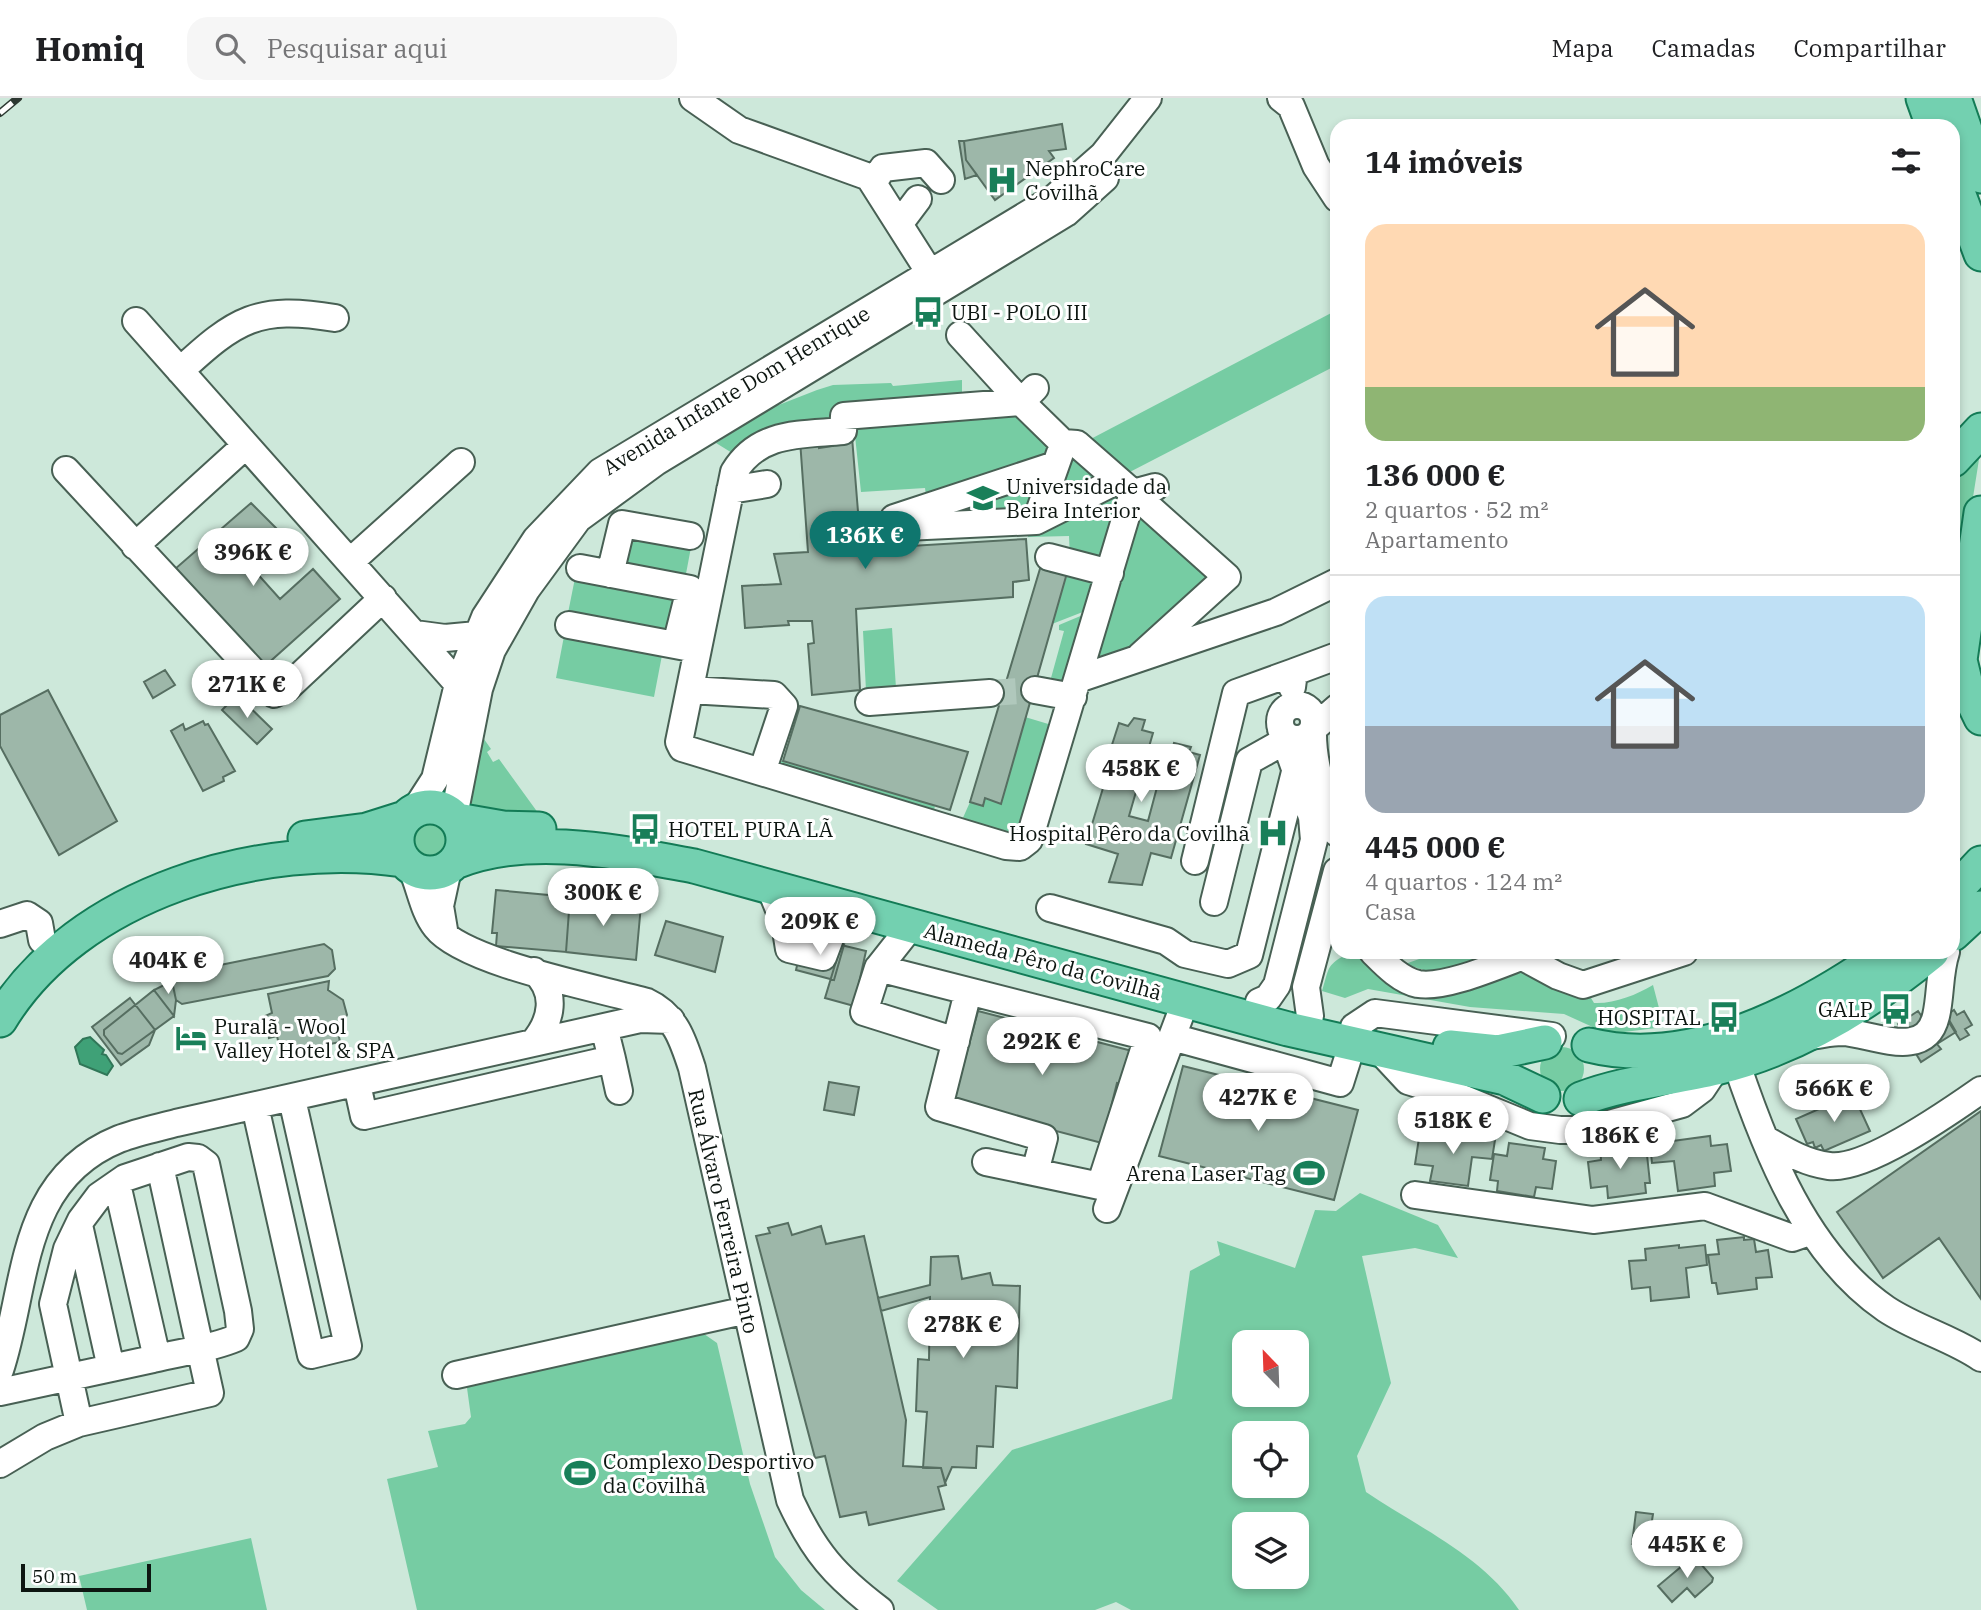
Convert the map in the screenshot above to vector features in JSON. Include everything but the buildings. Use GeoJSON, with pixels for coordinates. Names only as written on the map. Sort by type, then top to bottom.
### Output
{"type":"FeatureCollection","features":[{"type":"Feature","properties":{"kind":"main road"},"geometry":{"type":"LineString","coordinates":[[1923,98],[1930,119]]}},
{"type":"Feature","properties":{"kind":"main road"},"geometry":{"type":"LineString","coordinates":[[1954,98],[1981,176]]}},
{"type":"Feature","properties":{"kind":"main road"},"geometry":{"type":"LineString","coordinates":[[1960,198],[1981,254]]}},
{"type":"Feature","properties":{"kind":"main road"},"geometry":{"type":"LineString","coordinates":[[1960,452],[1981,430]]}},
{"type":"Feature","properties":{"kind":"main road"},"geometry":{"type":"LineString","coordinates":[[1969,700],[1960,660],[1981,513]]}},
{"type":"Feature","properties":{"kind":"main road"},"geometry":{"type":"LineString","coordinates":[[0,986],[42,940],[93,902],[163,869],[242,846],[367,830],[435,807],[456,818],[464,841],[452,865],[429,873],[407,864],[359,856],[245,866],[170,887],[103,919],[74,939],[29,981],[0,1020]]}},
{"type":"Feature","properties":{"kind":"main road"},"geometry":{"type":"LineString","coordinates":[[407,864],[397,839],[410,814]]}},
{"type":"Feature","properties":{"kind":"main road","name":"Alameda Pêro da Covilhã"},"geometry":{"type":"LineString","coordinates":[[456,818],[503,828],[575,830],[664,841],[766,864],[1310,1016],[1362,1041],[1498,1052],[1549,1040],[1580,1039],[1589,1045],[1629,1052],[1653,1051],[1722,1037],[1758,1024],[1834,988],[1877,959]]}},
{"type":"Feature","properties":{"kind":"main road","name":"Alameda Pêro da Covilhã"},"geometry":{"type":"LineString","coordinates":[[452,865],[502,849],[551,847],[638,856],[769,885],[1174,997],[1505,1078],[1562,1102],[1581,1099],[1638,1081],[1726,1065],[1797,1037],[1862,1003],[1928,959]]}},
{"type":"Feature","properties":{"kind":"main road"},"geometry":{"type":"LineString","coordinates":[[1960,886],[1981,863]]}},
{"type":"Feature","properties":{"kind":"main road","name":"Alameda Pêro da Covilhã"},"geometry":{"type":"LineString","coordinates":[[1960,934],[1981,908]]}},
{"type":"Feature","properties":{"kind":"main road"},"geometry":{"type":"LineString","coordinates":[[1543,1096],[1532,1082],[1531,1063],[1549,1040]]}},
{"type":"Feature","properties":{"kind":"main road"},"geometry":{"type":"LineString","coordinates":[[1581,1099],[1592,1089],[1597,1078],[1598,1064],[1589,1045]]}},
{"type":"Feature","properties":{"kind":"street"},"geometry":{"type":"LineString","coordinates":[[693,98],[739,130],[874,181],[930,274]]}},
{"type":"Feature","properties":{"kind":"street","name":"Avenida Infante Dom Henrique"},"geometry":{"type":"LineString","coordinates":[[410,814],[435,779],[458,684],[477,635],[506,581],[536,539],[600,472],[777,362],[1026,217],[1079,178],[1125,130],[1148,98]]}},
{"type":"Feature","properties":{"kind":"street","name":"Avenida Infante Dom Henrique"},"geometry":{"type":"LineString","coordinates":[[456,818],[479,688],[492,650],[526,590],[578,519],[656,462],[1066,213],[1128,155],[1167,98]]}},
{"type":"Feature","properties":{"kind":"street"},"geometry":{"type":"LineString","coordinates":[[1281,98],[1291,106],[1316,166],[1330,187]]}},
{"type":"Feature","properties":{"kind":"street"},"geometry":{"type":"LineString","coordinates":[[874,181],[883,168],[926,163],[941,180]]}},
{"type":"Feature","properties":{"kind":"street"},"geometry":{"type":"LineString","coordinates":[[900,223],[918,199]]}},
{"type":"Feature","properties":{"kind":"street"},"geometry":{"type":"LineString","coordinates":[[180,371],[228,330],[258,316],[304,313],[335,318]]}},
{"type":"Feature","properties":{"kind":"street"},"geometry":{"type":"LineString","coordinates":[[136,321],[458,684]]}},
{"type":"Feature","properties":{"kind":"street"},"geometry":{"type":"LineString","coordinates":[[960,335],[1028,395],[1062,444]]}},
{"type":"Feature","properties":{"kind":"street"},"geometry":{"type":"LineString","coordinates":[[687,647],[734,472],[744,454],[759,444],[780,437],[843,431],[844,416],[1028,395]]}},
{"type":"Feature","properties":{"kind":"street"},"geometry":{"type":"LineString","coordinates":[[1036,521],[1062,444]]}},
{"type":"Feature","properties":{"kind":"street"},"geometry":{"type":"LineString","coordinates":[[1134,662],[1227,577],[1135,487],[1077,444],[1062,444],[862,530],[1036,521],[1135,487]]}},
{"type":"Feature","properties":{"kind":"street"},"geometry":{"type":"LineString","coordinates":[[135,546],[246,445]]}},
{"type":"Feature","properties":{"kind":"street"},"geometry":{"type":"LineString","coordinates":[[351,561],[461,462]]}},
{"type":"Feature","properties":{"kind":"street"},"geometry":{"type":"LineString","coordinates":[[66,470],[274,694],[288,688],[383,598]]}},
{"type":"Feature","properties":{"kind":"street"},"geometry":{"type":"LineString","coordinates":[[767,484],[728,499],[690,589],[687,647],[690,690],[679,742],[682,748],[1006,846],[1020,847],[1029,840],[1135,487]]}},
{"type":"Feature","properties":{"kind":"street"},"geometry":{"type":"LineString","coordinates":[[610,574],[622,524],[690,536]]}},
{"type":"Feature","properties":{"kind":"street"},"geometry":{"type":"LineString","coordinates":[[1049,557],[1110,573]]}},
{"type":"Feature","properties":{"kind":"street"},"geometry":{"type":"LineString","coordinates":[[580,568],[690,589]]}},
{"type":"Feature","properties":{"kind":"street"},"geometry":{"type":"LineString","coordinates":[[1035,690],[1076,688],[1134,662],[1276,612],[1330,585]]}},
{"type":"Feature","properties":{"kind":"street"},"geometry":{"type":"LineString","coordinates":[[569,625],[687,647]]}},
{"type":"Feature","properties":{"kind":"street"},"geometry":{"type":"LineString","coordinates":[[415,634],[445,638],[477,635]]}},
{"type":"Feature","properties":{"kind":"street"},"geometry":{"type":"LineString","coordinates":[[1195,861],[1236,693],[1330,659]]}},
{"type":"Feature","properties":{"kind":"street"},"geometry":{"type":"LineString","coordinates":[[1050,908],[1166,941],[1185,954],[1228,964],[1243,960],[1249,955],[1295,772],[1292,691],[1294,672]]}},
{"type":"Feature","properties":{"kind":"street"},"geometry":{"type":"LineString","coordinates":[[690,690],[774,695],[784,706],[762,772]]}},
{"type":"Feature","properties":{"kind":"street"},"geometry":{"type":"LineString","coordinates":[[869,702],[990,693]]}},
{"type":"Feature","properties":{"kind":"street"},"geometry":{"type":"LineString","coordinates":[[1214,902],[1249,761],[1295,725],[1330,710]]}},
{"type":"Feature","properties":{"kind":"street"},"geometry":{"type":"LineString","coordinates":[[1295,725],[1314,762],[1325,828]]}},
{"type":"Feature","properties":{"kind":"street"},"geometry":{"type":"LineString","coordinates":[[1295,772],[1325,828]]}},
{"type":"Feature","properties":{"kind":"street"},"geometry":{"type":"LineString","coordinates":[[1283,820],[1301,813],[1325,828]]}},
{"type":"Feature","properties":{"kind":"street"},"geometry":{"type":"LineString","coordinates":[[1259,1002],[1268,998],[1277,985],[1314,840],[1325,828]]}},
{"type":"Feature","properties":{"kind":"street"},"geometry":{"type":"LineString","coordinates":[[407,864],[434,925],[446,938]]}},
{"type":"Feature","properties":{"kind":"street"},"geometry":{"type":"LineString","coordinates":[[446,938],[440,919],[440,906],[452,865]]}},
{"type":"Feature","properties":{"kind":"street"},"geometry":{"type":"LineString","coordinates":[[769,885],[785,924],[789,949],[823,957],[832,933],[871,914]]}},
{"type":"Feature","properties":{"kind":"street"},"geometry":{"type":"LineString","coordinates":[[1310,1016],[1306,987],[1330,898]]}},
{"type":"Feature","properties":{"kind":"street"},"geometry":{"type":"LineString","coordinates":[[0,924],[27,915],[39,923],[42,940]]}},
{"type":"Feature","properties":{"kind":"street"},"geometry":{"type":"LineString","coordinates":[[912,925],[878,968],[864,1012],[956,1041]]}},
{"type":"Feature","properties":{"kind":"street","name":"Rua Álvaro Ferreira Pinto"},"geometry":{"type":"LineString","coordinates":[[446,938],[492,960],[647,1002],[662,1009],[682,1037],[692,1068],[790,1500],[815,1549],[844,1583],[880,1610]]}},
{"type":"Feature","properties":{"kind":"street"},"geometry":{"type":"LineString","coordinates":[[1314,960],[1330,950]]}},
{"type":"Feature","properties":{"kind":"street"},"geometry":{"type":"LineString","coordinates":[[1383,959],[1416,984],[1434,984],[1512,959]]}},
{"type":"Feature","properties":{"kind":"street"},"geometry":{"type":"LineString","coordinates":[[1535,959],[1558,976],[1583,985],[1663,959]]}},
{"type":"Feature","properties":{"kind":"street"},"geometry":{"type":"LineString","coordinates":[[1797,1037],[1840,1032],[1908,1043],[1921,1038],[1936,1016],[1949,959]]}},
{"type":"Feature","properties":{"kind":"street"},"geometry":{"type":"LineString","coordinates":[[878,968],[1340,1083],[1362,1041],[1409,1081],[1457,1096],[1530,1126],[1560,1130],[1587,1130],[1628,1116],[1682,1104],[1726,1065],[1812,1231],[1833,1260],[1888,1310],[1981,1358]]}},
{"type":"Feature","properties":{"kind":"street"},"geometry":{"type":"LineString","coordinates":[[533,1043],[547,1027],[550,1013],[544,980],[534,971]]}},
{"type":"Feature","properties":{"kind":"street"},"geometry":{"type":"LineString","coordinates":[[968,992],[939,1107],[1044,1138],[1035,1172]]}},
{"type":"Feature","properties":{"kind":"street"},"geometry":{"type":"LineString","coordinates":[[1107,1209],[1174,997]]}},
{"type":"Feature","properties":{"kind":"street"},"geometry":{"type":"LineString","coordinates":[[0,1370],[33,1228],[65,1178],[81,1162],[118,1139],[196,1118],[640,1019],[671,1020]]}},
{"type":"Feature","properties":{"kind":"street"},"geometry":{"type":"LineString","coordinates":[[604,1027],[620,1091]]}},
{"type":"Feature","properties":{"kind":"street"},"geometry":{"type":"LineString","coordinates":[[986,1162],[1100,1186],[1160,1037]]}},
{"type":"Feature","properties":{"kind":"street"},"geometry":{"type":"LineString","coordinates":[[357,1084],[364,1116],[612,1059]]}},
{"type":"Feature","properties":{"kind":"street"},"geometry":{"type":"LineString","coordinates":[[1765,1139],[1803,1160],[1832,1167],[1878,1153],[1921,1130],[1981,1090]]}},
{"type":"Feature","properties":{"kind":"street"},"geometry":{"type":"LineString","coordinates":[[255,1106],[311,1355],[348,1346],[292,1098]]}},
{"type":"Feature","properties":{"kind":"street"},"geometry":{"type":"LineString","coordinates":[[196,1118],[202,1146],[198,1158]]}},
{"type":"Feature","properties":{"kind":"street"},"geometry":{"type":"LineString","coordinates":[[0,1392],[69,1377],[157,1358],[236,1338],[240,1329],[206,1164],[198,1158],[188,1157],[117,1184],[99,1196],[79,1225],[57,1278],[53,1304],[69,1377],[79,1423]]}},
{"type":"Feature","properties":{"kind":"street"},"geometry":{"type":"LineString","coordinates":[[0,1464],[45,1437],[79,1423],[210,1392],[160,1166]]}},
{"type":"Feature","properties":{"kind":"street"},"geometry":{"type":"LineString","coordinates":[[117,1184],[157,1358]]}},
{"type":"Feature","properties":{"kind":"street"},"geometry":{"type":"LineString","coordinates":[[1415,1195],[1593,1220],[1705,1206],[1792,1238],[1812,1231]]}},
{"type":"Feature","properties":{"kind":"street"},"geometry":{"type":"LineString","coordinates":[[79,1225],[111,1368]]}},
{"type":"Feature","properties":{"kind":"street"},"geometry":{"type":"LineString","coordinates":[[457,1375],[747,1310]]}},
{"type":"Feature","properties":{"kind":"street"},"geometry":{"type":"LineString","coordinates":[[1981,1373],[1981,1383]]}},
{"type":"Feature","properties":{"kind":"shaded area"},"geometry":{"type":"Polygon","coordinates":[[[1330,314],[1330,369],[1124,475],[1085,442],[1330,314]]]}},
{"type":"Feature","properties":{"kind":"shaded area"},"geometry":{"type":"Polygon","coordinates":[[[962,380],[962,392],[975,391],[976,405],[832,417],[812,430],[737,456],[716,443],[771,408],[833,385],[891,383],[893,386],[962,380]]]}},
{"type":"Feature","properties":{"kind":"shaded area"},"geometry":{"type":"Polygon","coordinates":[[[1016,405],[1054,442],[1050,461],[927,503],[925,488],[861,492],[853,417],[1016,405]]]}},
{"type":"Feature","properties":{"kind":"shaded area"},"geometry":{"type":"Polygon","coordinates":[[[1066,453],[1115,480],[1046,515],[1066,453]]]}},
{"type":"Feature","properties":{"kind":"shaded area"},"geometry":{"type":"Polygon","coordinates":[[[1980,453],[1960,580],[1960,466],[1980,453]]]}},
{"type":"Feature","properties":{"kind":"shaded area"},"geometry":{"type":"Polygon","coordinates":[[[1043,471],[1035,508],[911,520],[1043,471]]]}},
{"type":"Feature","properties":{"kind":"shaded area"},"geometry":{"type":"Polygon","coordinates":[[[1119,487],[1124,495],[1107,560],[1070,559],[1069,536],[1028,537],[1027,530],[1119,487]]]}},
{"type":"Feature","properties":{"kind":"shaded area"},"geometry":{"type":"Polygon","coordinates":[[[1138,513],[1216,569],[1131,657],[1093,668],[1138,513]]]}},
{"type":"Feature","properties":{"kind":"shaded area"},"geometry":{"type":"Polygon","coordinates":[[[627,530],[692,542],[685,579],[620,566],[627,530]]]}},
{"type":"Feature","properties":{"kind":"shaded area"},"geometry":{"type":"Polygon","coordinates":[[[1053,563],[1101,576],[1093,608],[1052,624],[1066,573],[1051,572],[1053,563]]]}},
{"type":"Feature","properties":{"kind":"shaded area"},"geometry":{"type":"Polygon","coordinates":[[[576,573],[675,592],[666,637],[567,618],[576,573]]]}},
{"type":"Feature","properties":{"kind":"shaded area"},"geometry":{"type":"Polygon","coordinates":[[[1090,612],[1070,686],[1038,684],[1040,676],[1051,678],[1064,631],[1059,630],[1059,625],[1090,612]]]}},
{"type":"Feature","properties":{"kind":"shaded area"},"geometry":{"type":"Polygon","coordinates":[[[892,628],[896,688],[866,691],[863,631],[892,628]]]}},
{"type":"Feature","properties":{"kind":"shaded area"},"geometry":{"type":"Polygon","coordinates":[[[565,631],[663,650],[654,697],[556,678],[565,631]]]}},
{"type":"Feature","properties":{"kind":"shaded area"},"geometry":{"type":"Polygon","coordinates":[[[1025,717],[1055,726],[1017,837],[962,820],[970,802],[982,806],[985,798],[1000,803],[1025,717]]]}},
{"type":"Feature","properties":{"kind":"shaded area"},"geometry":{"type":"Polygon","coordinates":[[[472,722],[491,749],[487,752],[493,762],[499,759],[541,817],[474,807],[469,799],[472,722]]]}},
{"type":"Feature","properties":{"kind":"shaded area"},"geometry":{"type":"Polygon","coordinates":[[[777,760],[935,805],[934,811],[778,770],[777,760]]]}},
{"type":"Feature","properties":{"kind":"shaded area"},"geometry":{"type":"Polygon","coordinates":[[[429,820],[444,827],[451,842],[444,857],[429,864],[414,857],[407,842],[414,827],[429,820]]]}},
{"type":"Feature","properties":{"kind":"shaded area"},"geometry":{"type":"Polygon","coordinates":[[[1371,959],[1385,977],[1521,971],[1568,994],[1578,996],[1588,993],[1594,1003],[1625,998],[1653,985],[1664,1027],[1608,1034],[1564,1014],[1470,1007],[1368,989],[1345,998],[1322,991],[1330,967],[1337,960],[1371,959]]]}},
{"type":"Feature","properties":{"kind":"shaded area"},"geometry":{"type":"Polygon","coordinates":[[[1419,959],[1481,959],[1436,974],[1405,964],[1419,959]]]}},
{"type":"Feature","properties":{"kind":"shaded area"},"geometry":{"type":"Polygon","coordinates":[[[90,1037],[104,1050],[102,1054],[106,1055],[113,1066],[107,1075],[80,1064],[75,1047],[83,1039],[90,1037]]]}},
{"type":"Feature","properties":{"kind":"shaded area"},"geometry":{"type":"Polygon","coordinates":[[[1562,1047],[1578,1053],[1584,1069],[1578,1085],[1562,1091],[1546,1085],[1540,1069],[1546,1053],[1562,1047]]]}},
{"type":"Feature","properties":{"kind":"shaded area"},"geometry":{"type":"Polygon","coordinates":[[[1360,1193],[1438,1225],[1458,1258],[1415,1248],[1362,1256],[1391,1383],[1357,1456],[1366,1492],[1468,1558],[1487,1573],[1519,1610],[1131,1610],[1116,1602],[1095,1610],[938,1610],[897,1581],[1012,1450],[1172,1399],[1190,1271],[1220,1255],[1217,1241],[1295,1268],[1315,1210],[1336,1211],[1360,1193]]]}},
{"type":"Feature","properties":{"kind":"shaded area","name":"Complexo Desportivo da Covilhã"},"geometry":{"type":"Polygon","coordinates":[[[697,1329],[717,1343],[750,1484],[775,1557],[801,1590],[825,1610],[417,1610],[387,1479],[438,1467],[428,1431],[465,1424],[471,1417],[467,1388],[476,1380],[697,1329]]]}},
{"type":"Feature","properties":{"kind":"shaded area"},"geometry":{"type":"Polygon","coordinates":[[[251,1538],[267,1610],[87,1610],[79,1576],[251,1538]]]}},
{"type":"Feature","properties":{"kind":"tunnel"},"geometry":{"type":"LineString","coordinates":[[990,693],[1035,690]]}},
{"type":"Feature","properties":{"kind":"railway"},"geometry":{"type":"LineString","coordinates":[[0,113],[18,98]]}},
{"type":"Feature","properties":{"kind":"place","name":"NephroCare Covilhã"},"geometry":{"type":"Point","coordinates":[1002,180]}},
{"type":"Feature","properties":{"kind":"place","name":"UBI - POLO III"},"geometry":{"type":"Point","coordinates":[928,312]}},
{"type":"Feature","properties":{"kind":"place","name":"Universidade da Beira Interior"},"geometry":{"type":"Point","coordinates":[983,498]}},
{"type":"Feature","properties":{"kind":"place","name":"HOTEL PURA LÃ"},"geometry":{"type":"Point","coordinates":[645,829]}},
{"type":"Feature","properties":{"kind":"place","name":"Hospital Pêro da Covilhã"},"geometry":{"type":"Point","coordinates":[1273,833]}},
{"type":"Feature","properties":{"kind":"place","name":"GALP"},"geometry":{"type":"Point","coordinates":[1896,1009]}},
{"type":"Feature","properties":{"kind":"place","name":"HOSPITAL"},"geometry":{"type":"Point","coordinates":[1724,1017]}},
{"type":"Feature","properties":{"kind":"place","name":"Puralã - Wool Valley Hotel & SPA"},"geometry":{"type":"Point","coordinates":[191,1038]}},
{"type":"Feature","properties":{"kind":"place","name":"Arena Laser Tag"},"geometry":{"type":"Point","coordinates":[1309,1173]}},
{"type":"Feature","properties":{"kind":"place","name":"Complexo Desportivo da Covilhã"},"geometry":{"type":"Point","coordinates":[580,1473]}}]}
